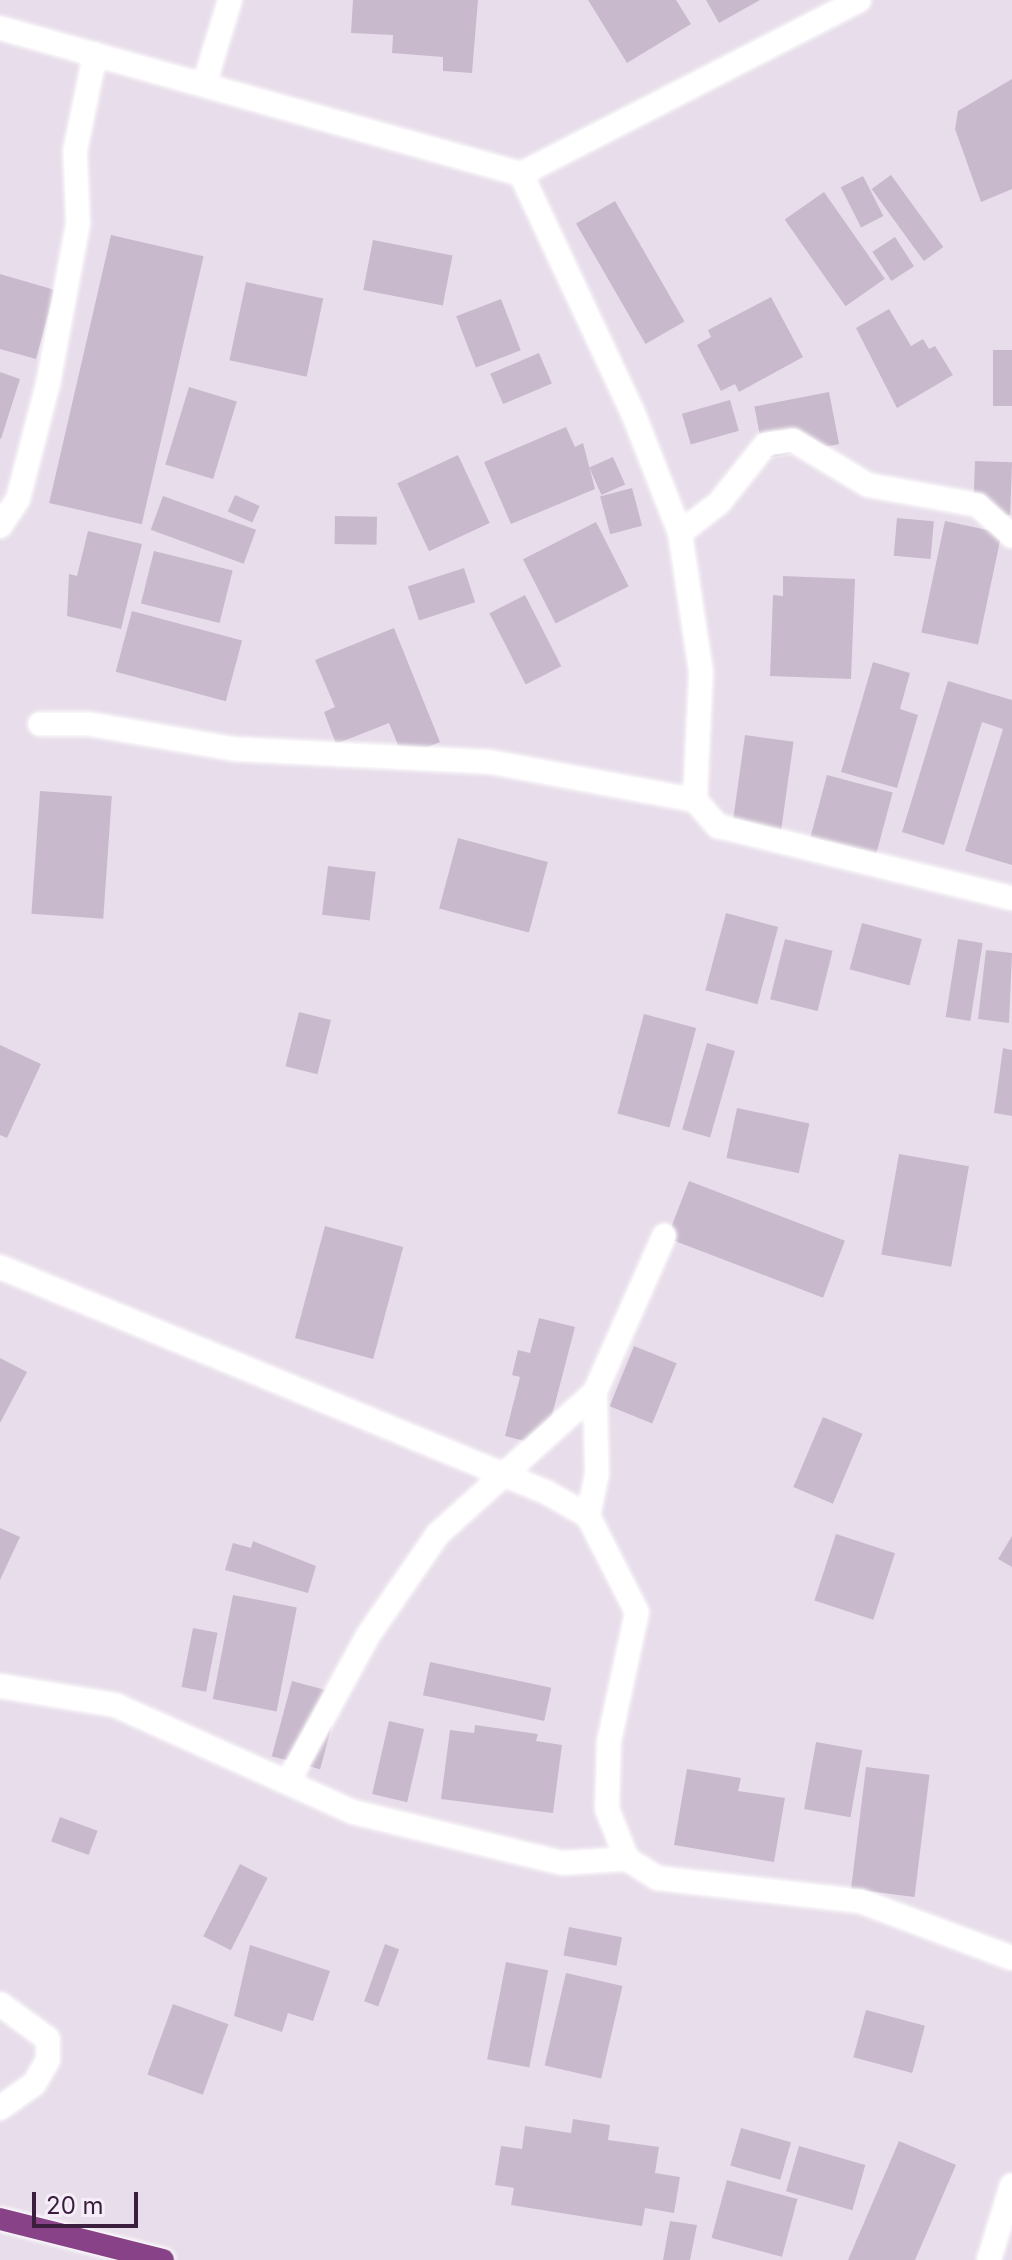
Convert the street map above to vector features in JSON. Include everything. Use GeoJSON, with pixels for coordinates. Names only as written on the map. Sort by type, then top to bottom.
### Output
{"type":"FeatureCollection","features":[{"type":"Feature","properties":{"kind":"highway"},"geometry":{"type":"LineString","coordinates":[[0,2218],[163,2260]]}},
{"type":"Feature","properties":{"kind":"street"},"geometry":{"type":"LineString","coordinates":[[204,85],[230,0]]}},
{"type":"Feature","properties":{"kind":"street"},"geometry":{"type":"LineString","coordinates":[[0,28],[521,174],[859,0]]}},
{"type":"Feature","properties":{"kind":"street"},"geometry":{"type":"LineString","coordinates":[[0,526],[18,499],[48,384],[78,223],[75,151],[95,54]]}},
{"type":"Feature","properties":{"kind":"street"},"geometry":{"type":"LineString","coordinates":[[521,174],[633,413],[680,533],[701,672],[695,800]]}},
{"type":"Feature","properties":{"kind":"street"},"geometry":{"type":"LineString","coordinates":[[680,533],[719,503],[766,444],[793,440],[868,485],[978,505],[1012,536]]}},
{"type":"Feature","properties":{"kind":"street"},"geometry":{"type":"LineString","coordinates":[[40,724],[89,724],[234,749],[491,762],[695,800],[718,826],[1012,898]]}},
{"type":"Feature","properties":{"kind":"street"},"geometry":{"type":"LineString","coordinates":[[290,1778],[369,1634],[438,1534],[465,1502],[505,1477],[595,1392],[664,1236]]}},
{"type":"Feature","properties":{"kind":"street"},"geometry":{"type":"LineString","coordinates":[[0,1267],[505,1477],[588,1516],[637,1612],[609,1741],[607,1809],[627,1859],[657,1878],[860,1901],[1012,1958]]}},
{"type":"Feature","properties":{"kind":"street"},"geometry":{"type":"LineString","coordinates":[[588,1516],[597,1474],[595,1392]]}},
{"type":"Feature","properties":{"kind":"street"},"geometry":{"type":"LineString","coordinates":[[0,1686],[115,1705],[290,1778],[353,1812],[562,1863],[627,1859]]}},
{"type":"Feature","properties":{"kind":"street"},"geometry":{"type":"LineString","coordinates":[[0,2004],[48,2039],[48,2060],[34,2084],[0,2108]]}},
{"type":"Feature","properties":{"kind":"street"},"geometry":{"type":"LineString","coordinates":[[989,2260],[1012,2185]]}},
{"type":"Feature","properties":{"kind":"building"},"geometry":{"type":"Polygon","coordinates":[[[353,0],[478,0],[472,73],[443,71],[443,57],[392,53],[393,35],[351,33],[353,0]]]}},
{"type":"Feature","properties":{"kind":"building"},"geometry":{"type":"Polygon","coordinates":[[[588,0],[676,0],[691,24],[627,63],[588,0]]]}},
{"type":"Feature","properties":{"kind":"building"},"geometry":{"type":"Polygon","coordinates":[[[706,0],[760,0],[719,23],[706,0]]]}},
{"type":"Feature","properties":{"kind":"building"},"geometry":{"type":"Polygon","coordinates":[[[1012,79],[1012,189],[981,202],[955,129],[958,111],[1012,79]]]}},
{"type":"Feature","properties":{"kind":"building"},"geometry":{"type":"Polygon","coordinates":[[[891,175],[943,247],[924,261],[872,189],[891,175]]]}},
{"type":"Feature","properties":{"kind":"building"},"geometry":{"type":"Polygon","coordinates":[[[863,176],[883,216],[861,227],[841,187],[863,176]]]}},
{"type":"Feature","properties":{"kind":"building"},"geometry":{"type":"Polygon","coordinates":[[[824,192],[885,279],[845,306],[785,220],[824,192]]]}},
{"type":"Feature","properties":{"kind":"building"},"geometry":{"type":"Polygon","coordinates":[[[615,201],[684,321],[646,344],[576,224],[615,201]]]}},
{"type":"Feature","properties":{"kind":"building"},"geometry":{"type":"Polygon","coordinates":[[[111,235],[204,256],[142,524],[49,503],[111,235]]]}},
{"type":"Feature","properties":{"kind":"building"},"geometry":{"type":"Polygon","coordinates":[[[895,237],[914,266],[891,281],[872,252],[895,237]]]}},
{"type":"Feature","properties":{"kind":"building"},"geometry":{"type":"Polygon","coordinates":[[[373,240],[453,255],[443,306],[363,290],[373,240]]]}},
{"type":"Feature","properties":{"kind":"building"},"geometry":{"type":"Polygon","coordinates":[[[0,274],[55,290],[36,359],[0,349],[0,274]]]}},
{"type":"Feature","properties":{"kind":"building"},"geometry":{"type":"Polygon","coordinates":[[[246,282],[323,298],[307,377],[229,360],[246,282]]]}},
{"type":"Feature","properties":{"kind":"building"},"geometry":{"type":"Polygon","coordinates":[[[771,297],[803,357],[739,392],[735,384],[721,391],[697,345],[711,337],[708,330],[771,297]]]}},
{"type":"Feature","properties":{"kind":"building"},"geometry":{"type":"Polygon","coordinates":[[[501,299],[521,350],[476,368],[456,316],[501,299]]]}},
{"type":"Feature","properties":{"kind":"building"},"geometry":{"type":"Polygon","coordinates":[[[889,309],[911,346],[923,339],[929,349],[935,346],[953,375],[897,408],[856,328],[889,309]]]}},
{"type":"Feature","properties":{"kind":"building"},"geometry":{"type":"Polygon","coordinates":[[[993,350],[1012,350],[1012,406],[993,406],[993,350]]]}},
{"type":"Feature","properties":{"kind":"building"},"geometry":{"type":"Polygon","coordinates":[[[539,353],[552,383],[503,404],[490,374],[539,353]]]}},
{"type":"Feature","properties":{"kind":"building"},"geometry":{"type":"Polygon","coordinates":[[[0,372],[20,379],[1,439],[0,438],[0,372]]]}},
{"type":"Feature","properties":{"kind":"building"},"geometry":{"type":"Polygon","coordinates":[[[189,387],[237,402],[213,479],[165,464],[189,387]]]}},
{"type":"Feature","properties":{"kind":"building"},"geometry":{"type":"Polygon","coordinates":[[[829,392],[839,444],[765,459],[754,407],[829,392]]]}},
{"type":"Feature","properties":{"kind":"building"},"geometry":{"type":"Polygon","coordinates":[[[730,400],[739,431],[691,445],[682,414],[730,400]]]}},
{"type":"Feature","properties":{"kind":"building"},"geometry":{"type":"Polygon","coordinates":[[[566,427],[575,447],[583,443],[595,489],[511,524],[484,462],[566,427]]]}},
{"type":"Feature","properties":{"kind":"building"},"geometry":{"type":"Polygon","coordinates":[[[458,455],[490,523],[429,551],[397,483],[458,455]]]}},
{"type":"Feature","properties":{"kind":"building"},"geometry":{"type":"Polygon","coordinates":[[[613,457],[625,484],[601,495],[589,468],[613,457]]]}},
{"type":"Feature","properties":{"kind":"building"},"geometry":{"type":"Polygon","coordinates":[[[975,461],[1012,462],[1010,515],[973,514],[975,461]]]}},
{"type":"Feature","properties":{"kind":"building"},"geometry":{"type":"Polygon","coordinates":[[[632,488],[642,526],[610,534],[600,497],[632,488]]]}},
{"type":"Feature","properties":{"kind":"building"},"geometry":{"type":"Polygon","coordinates":[[[235,495],[260,506],[252,522],[228,511],[235,495]]]}},
{"type":"Feature","properties":{"kind":"building"},"geometry":{"type":"Polygon","coordinates":[[[163,496],[256,530],[244,564],[151,530],[163,496]]]}},
{"type":"Feature","properties":{"kind":"building"},"geometry":{"type":"Polygon","coordinates":[[[335,516],[377,517],[377,545],[335,544],[335,516]]]}},
{"type":"Feature","properties":{"kind":"building"},"geometry":{"type":"Polygon","coordinates":[[[897,518],[934,521],[931,559],[894,556],[897,518]]]}},
{"type":"Feature","properties":{"kind":"building"},"geometry":{"type":"Polygon","coordinates":[[[945,521],[1002,533],[978,645],[921,633],[945,521]]]}},
{"type":"Feature","properties":{"kind":"building"},"geometry":{"type":"Polygon","coordinates":[[[596,522],[629,586],[556,623],[523,559],[596,522]]]}},
{"type":"Feature","properties":{"kind":"building"},"geometry":{"type":"Polygon","coordinates":[[[88,531],[142,544],[121,629],[67,616],[69,574],[77,576],[88,531]]]}},
{"type":"Feature","properties":{"kind":"building"},"geometry":{"type":"Polygon","coordinates":[[[154,551],[233,571],[220,623],[141,603],[154,551]]]}},
{"type":"Feature","properties":{"kind":"building"},"geometry":{"type":"Polygon","coordinates":[[[464,568],[475,602],[419,620],[408,586],[464,568]]]}},
{"type":"Feature","properties":{"kind":"building"},"geometry":{"type":"Polygon","coordinates":[[[783,576],[855,579],[851,679],[770,676],[773,595],[783,596],[783,576]]]}},
{"type":"Feature","properties":{"kind":"building"},"geometry":{"type":"Polygon","coordinates":[[[525,595],[561,666],[526,684],[489,613],[525,595]]]}},
{"type":"Feature","properties":{"kind":"building"},"geometry":{"type":"Polygon","coordinates":[[[132,611],[242,641],[226,701],[116,672],[132,611]]]}},
{"type":"Feature","properties":{"kind":"building"},"geometry":{"type":"Polygon","coordinates":[[[394,628],[440,742],[403,757],[389,723],[336,744],[324,712],[335,707],[315,660],[394,628]]]}},
{"type":"Feature","properties":{"kind":"building"},"geometry":{"type":"Polygon","coordinates":[[[873,662],[910,673],[900,709],[918,715],[897,788],[841,772],[873,662]]]}},
{"type":"Feature","properties":{"kind":"building"},"geometry":{"type":"Polygon","coordinates":[[[948,681],[1012,700],[1012,865],[965,851],[1003,729],[982,722],[944,845],[902,832],[948,681]]]}},
{"type":"Feature","properties":{"kind":"building"},"geometry":{"type":"Polygon","coordinates":[[[745,735],[794,742],[781,830],[733,823],[745,735]]]}},
{"type":"Feature","properties":{"kind":"building"},"geometry":{"type":"Polygon","coordinates":[[[827,775],[893,793],[873,866],[807,848],[827,775]]]}},
{"type":"Feature","properties":{"kind":"building"},"geometry":{"type":"Polygon","coordinates":[[[40,791],[112,796],[103,919],[31,914],[40,791]]]}},
{"type":"Feature","properties":{"kind":"building"},"geometry":{"type":"Polygon","coordinates":[[[458,838],[548,862],[529,933],[439,909],[458,838]]]}},
{"type":"Feature","properties":{"kind":"building"},"geometry":{"type":"Polygon","coordinates":[[[328,866],[376,872],[370,920],[322,915],[328,866]]]}},
{"type":"Feature","properties":{"kind":"building"},"geometry":{"type":"Polygon","coordinates":[[[726,913],[778,927],[757,1004],[705,990],[726,913]]]}},
{"type":"Feature","properties":{"kind":"building"},"geometry":{"type":"Polygon","coordinates":[[[862,923],[922,939],[909,985],[850,969],[862,923]]]}},
{"type":"Feature","properties":{"kind":"building"},"geometry":{"type":"Polygon","coordinates":[[[785,939],[833,951],[818,1011],[770,999],[785,939]]]}},
{"type":"Feature","properties":{"kind":"building"},"geometry":{"type":"Polygon","coordinates":[[[958,939],[983,943],[970,1021],[946,1017],[958,939]]]}},
{"type":"Feature","properties":{"kind":"building"},"geometry":{"type":"Polygon","coordinates":[[[986,950],[1012,953],[1009,1023],[978,1019],[986,950]]]}},
{"type":"Feature","properties":{"kind":"building"},"geometry":{"type":"Polygon","coordinates":[[[299,1012],[331,1020],[317,1074],[285,1066],[299,1012]]]}},
{"type":"Feature","properties":{"kind":"building"},"geometry":{"type":"Polygon","coordinates":[[[644,1014],[696,1028],[670,1127],[617,1113],[644,1014]]]}},
{"type":"Feature","properties":{"kind":"building"},"geometry":{"type":"Polygon","coordinates":[[[707,1043],[735,1051],[710,1138],[682,1130],[707,1043]]]}},
{"type":"Feature","properties":{"kind":"building"},"geometry":{"type":"Polygon","coordinates":[[[0,1045],[41,1064],[7,1138],[0,1135],[0,1045]]]}},
{"type":"Feature","properties":{"kind":"building"},"geometry":{"type":"Polygon","coordinates":[[[1003,1048],[1012,1050],[1012,1116],[994,1113],[1003,1048]]]}},
{"type":"Feature","properties":{"kind":"building"},"geometry":{"type":"Polygon","coordinates":[[[737,1108],[809,1123],[799,1173],[726,1158],[737,1108]]]}},
{"type":"Feature","properties":{"kind":"building"},"geometry":{"type":"Polygon","coordinates":[[[899,1154],[969,1166],[951,1267],[881,1254],[899,1154]]]}},
{"type":"Feature","properties":{"kind":"building"},"geometry":{"type":"Polygon","coordinates":[[[689,1181],[845,1241],[823,1298],[667,1238],[689,1181]]]}},
{"type":"Feature","properties":{"kind":"building"},"geometry":{"type":"Polygon","coordinates":[[[325,1226],[403,1247],[373,1359],[295,1338],[325,1226]]]}},
{"type":"Feature","properties":{"kind":"building"},"geometry":{"type":"Polygon","coordinates":[[[539,1318],[575,1327],[544,1446],[505,1436],[520,1377],[512,1375],[518,1350],[530,1353],[539,1318]]]}},
{"type":"Feature","properties":{"kind":"building"},"geometry":{"type":"Polygon","coordinates":[[[634,1346],[677,1363],[652,1423],[610,1406],[634,1346]]]}},
{"type":"Feature","properties":{"kind":"building"},"geometry":{"type":"Polygon","coordinates":[[[0,1358],[27,1372],[0,1423],[0,1358]]]}},
{"type":"Feature","properties":{"kind":"building"},"geometry":{"type":"Polygon","coordinates":[[[823,1417],[863,1434],[833,1504],[793,1487],[823,1417]]]}},
{"type":"Feature","properties":{"kind":"building"},"geometry":{"type":"Polygon","coordinates":[[[0,1528],[20,1537],[0,1580],[0,1528]]]}},
{"type":"Feature","properties":{"kind":"building"},"geometry":{"type":"Polygon","coordinates":[[[836,1534],[895,1553],[873,1620],[814,1601],[836,1534]]]}},
{"type":"Feature","properties":{"kind":"building"},"geometry":{"type":"Polygon","coordinates":[[[1012,1536],[1012,1567],[998,1559],[1012,1536]]]}},
{"type":"Feature","properties":{"kind":"building"},"geometry":{"type":"Polygon","coordinates":[[[253,1541],[316,1566],[308,1593],[225,1570],[233,1543],[251,1548],[253,1541]]]}},
{"type":"Feature","properties":{"kind":"building"},"geometry":{"type":"Polygon","coordinates":[[[233,1595],[297,1607],[277,1711],[213,1699],[233,1595]]]}},
{"type":"Feature","properties":{"kind":"building"},"geometry":{"type":"Polygon","coordinates":[[[193,1628],[218,1633],[206,1692],[182,1687],[193,1628]]]}},
{"type":"Feature","properties":{"kind":"building"},"geometry":{"type":"Polygon","coordinates":[[[430,1662],[551,1688],[544,1721],[423,1695],[430,1662]]]}},
{"type":"Feature","properties":{"kind":"building"},"geometry":{"type":"Polygon","coordinates":[[[292,1681],[340,1694],[320,1769],[272,1756],[292,1681]]]}},
{"type":"Feature","properties":{"kind":"building"},"geometry":{"type":"Polygon","coordinates":[[[389,1721],[424,1729],[407,1802],[372,1794],[389,1721]]]}},
{"type":"Feature","properties":{"kind":"building"},"geometry":{"type":"Polygon","coordinates":[[[475,1725],[538,1734],[536,1741],[562,1745],[553,1813],[441,1799],[450,1730],[474,1733],[475,1725]]]}},
{"type":"Feature","properties":{"kind":"building"},"geometry":{"type":"Polygon","coordinates":[[[816,1742],[862,1750],[850,1817],[804,1809],[816,1742]]]}},
{"type":"Feature","properties":{"kind":"building"},"geometry":{"type":"Polygon","coordinates":[[[866,1767],[930,1775],[915,1897],[851,1889],[866,1767]]]}},
{"type":"Feature","properties":{"kind":"building"},"geometry":{"type":"Polygon","coordinates":[[[687,1769],[741,1778],[738,1791],[785,1798],[774,1862],[674,1845],[687,1769]]]}},
{"type":"Feature","properties":{"kind":"building"},"geometry":{"type":"Polygon","coordinates":[[[60,1817],[98,1831],[89,1855],[51,1841],[60,1817]]]}},
{"type":"Feature","properties":{"kind":"building"},"geometry":{"type":"Polygon","coordinates":[[[240,1864],[268,1878],[231,1950],[203,1936],[240,1864]]]}},
{"type":"Feature","properties":{"kind":"building"},"geometry":{"type":"Polygon","coordinates":[[[569,1927],[622,1937],[616,1966],[563,1955],[569,1927]]]}},
{"type":"Feature","properties":{"kind":"building"},"geometry":{"type":"Polygon","coordinates":[[[385,1944],[399,1949],[378,2006],[364,2001],[385,1944]]]}},
{"type":"Feature","properties":{"kind":"building"},"geometry":{"type":"Polygon","coordinates":[[[250,1945],[330,1971],[313,2021],[288,2013],[282,2032],[234,2016],[250,1945]]]}},
{"type":"Feature","properties":{"kind":"building"},"geometry":{"type":"Polygon","coordinates":[[[506,1962],[548,1970],[529,2067],[487,2059],[506,1962]]]}},
{"type":"Feature","properties":{"kind":"building"},"geometry":{"type":"Polygon","coordinates":[[[566,1973],[623,1986],[601,2079],[545,2066],[566,1973]]]}},
{"type":"Feature","properties":{"kind":"building"},"geometry":{"type":"Polygon","coordinates":[[[173,2004],[228,2024],[203,2095],[147,2074],[173,2004]]]}},
{"type":"Feature","properties":{"kind":"building"},"geometry":{"type":"Polygon","coordinates":[[[866,2010],[925,2026],[912,2073],[853,2057],[866,2010]]]}},
{"type":"Feature","properties":{"kind":"building"},"geometry":{"type":"Polygon","coordinates":[[[573,2119],[610,2125],[608,2140],[659,2147],[655,2173],[680,2177],[674,2213],[645,2208],[642,2226],[511,2205],[514,2188],[495,2185],[501,2146],[522,2149],[525,2126],[571,2133],[573,2119]]]}},
{"type":"Feature","properties":{"kind":"building"},"geometry":{"type":"Polygon","coordinates":[[[741,2128],[791,2142],[780,2180],[730,2165],[741,2128]]]}},
{"type":"Feature","properties":{"kind":"building"},"geometry":{"type":"Polygon","coordinates":[[[899,2141],[956,2165],[915,2260],[848,2260],[899,2141]]]}},
{"type":"Feature","properties":{"kind":"building"},"geometry":{"type":"Polygon","coordinates":[[[799,2146],[865,2165],[852,2210],[786,2191],[799,2146]]]}},
{"type":"Feature","properties":{"kind":"building"},"geometry":{"type":"Polygon","coordinates":[[[727,2180],[798,2199],[782,2257],[711,2238],[727,2180]]]}},
{"type":"Feature","properties":{"kind":"building"},"geometry":{"type":"Polygon","coordinates":[[[670,2221],[697,2225],[690,2260],[663,2260],[670,2221]]]}}]}
